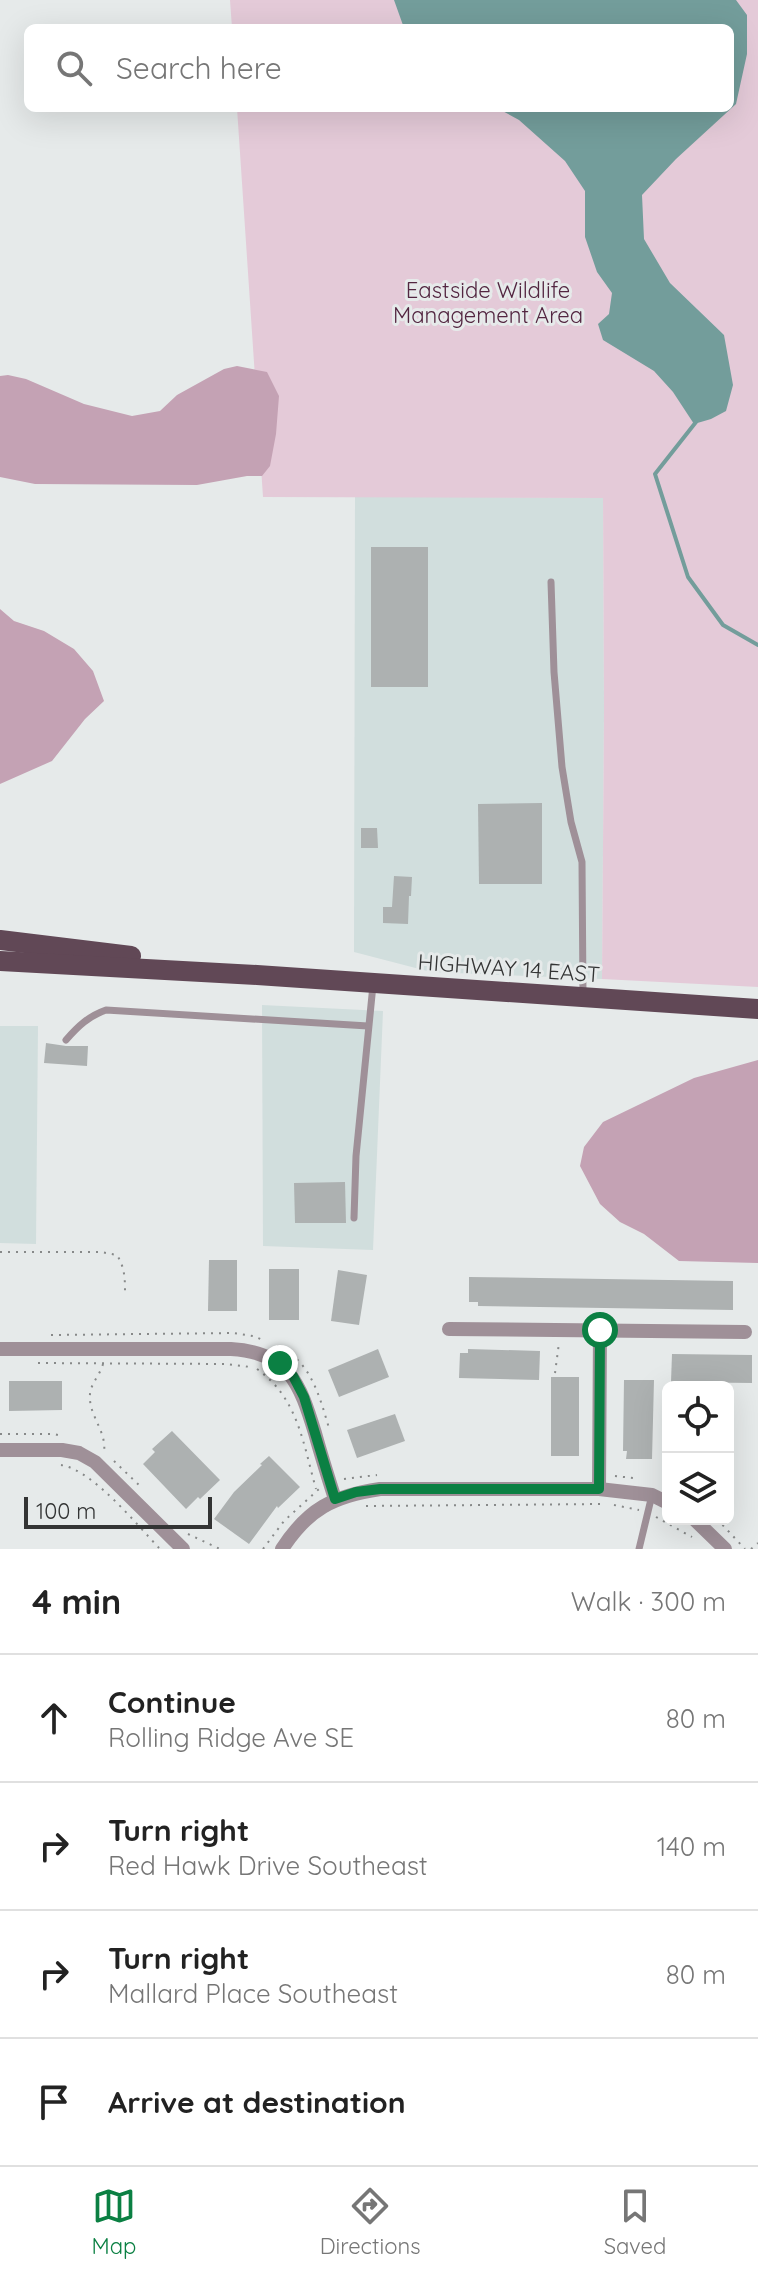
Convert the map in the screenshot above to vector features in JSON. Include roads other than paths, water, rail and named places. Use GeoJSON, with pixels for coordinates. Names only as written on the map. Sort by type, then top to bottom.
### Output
{"type":"FeatureCollection","features":[{"type":"Feature","properties":{"kind":"main road","name":"HIGHWAY 14 EAST"},"geometry":{"type":"LineString","coordinates":[[0,940],[257,975]]}},
{"type":"Feature","properties":{"kind":"main road","name":"HIGHWAY 14 EAST"},"geometry":{"type":"LineString","coordinates":[[0,961],[758,1009]]}},
{"type":"Feature","properties":{"kind":"street"},"geometry":{"type":"LineString","coordinates":[[449,1329],[745,1332]]}},
{"type":"Feature","properties":{"kind":"street"},"geometry":{"type":"LineString","coordinates":[[599,1489],[600,1330]]}},
{"type":"Feature","properties":{"kind":"street"},"geometry":{"type":"LineString","coordinates":[[0,1349],[231,1349],[249,1350],[266,1356],[280,1363],[293,1376],[304,1397],[335,1499]]}},
{"type":"Feature","properties":{"kind":"street"},"geometry":{"type":"LineString","coordinates":[[0,1450],[79,1453],[95,1462],[183,1549]]}},
{"type":"Feature","properties":{"kind":"street"},"geometry":{"type":"LineString","coordinates":[[282,1549],[311,1513],[335,1499],[356,1492],[380,1489],[599,1489],[652,1495],[662,1500]]}},
{"type":"Feature","properties":{"kind":"street"},"geometry":{"type":"LineString","coordinates":[[700,1525],[725,1549]]}},
{"type":"Feature","properties":{"kind":"lane"},"geometry":{"type":"LineString","coordinates":[[551,582],[562,767],[571,822],[582,862],[583,997]]}},
{"type":"Feature","properties":{"kind":"lane"},"geometry":{"type":"LineString","coordinates":[[354,1218],[356,1156],[373,983]]}},
{"type":"Feature","properties":{"kind":"lane"},"geometry":{"type":"LineString","coordinates":[[66,1040],[92,1015],[106,1010],[368,1026]]}},
{"type":"Feature","properties":{"kind":"lane"},"geometry":{"type":"LineString","coordinates":[[639,1549],[652,1495]]}},
{"type":"Feature","properties":{"kind":"water"},"geometry":{"type":"Polygon","coordinates":[[[394,0],[736,0],[747,15],[747,54],[734,106],[734,24],[403,24],[394,0]]]}},
{"type":"Feature","properties":{"kind":"water"},"geometry":{"type":"Polygon","coordinates":[[[504,112],[727,112],[642,195],[644,239],[670,283],[724,335],[733,385],[726,411],[694,424],[673,392],[654,371],[603,340],[598,324],[609,314],[612,293],[597,272],[585,237],[585,191],[565,161],[519,120],[504,112]]]}},
{"type":"Feature","properties":{"kind":"waterway"},"geometry":{"type":"LineString","coordinates":[[696,422],[655,474],[688,577],[723,625],[758,645]]}},
{"type":"Feature","properties":{"kind":"park label","name":"Eastside Wildlife Management Area"},"geometry":{"type":"Point","coordinates":[488,302]}}]}
